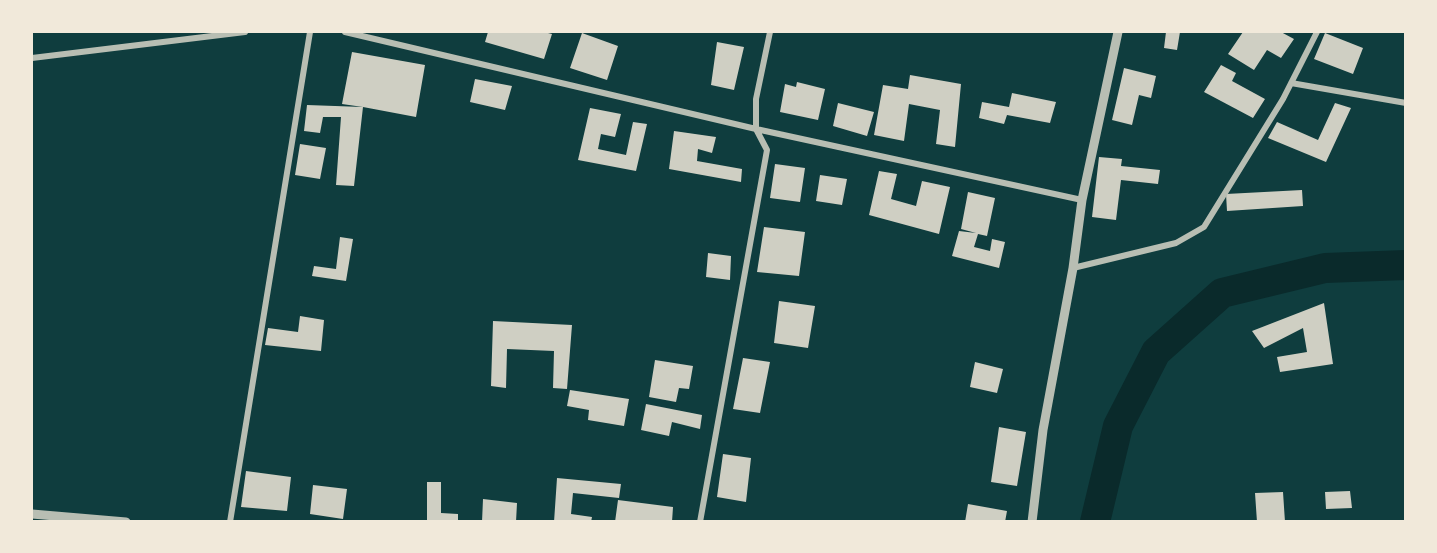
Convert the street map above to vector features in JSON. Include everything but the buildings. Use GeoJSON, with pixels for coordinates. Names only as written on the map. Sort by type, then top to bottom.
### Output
{"type":"FeatureCollection","features":[{"type":"Feature","properties":{"kind":"street"},"geometry":{"type":"LineString","coordinates":[[32,58],[244,32]]}},
{"type":"Feature","properties":{"kind":"street"},"geometry":{"type":"LineString","coordinates":[[230,522],[309,32]]}},
{"type":"Feature","properties":{"kind":"street"},"geometry":{"type":"LineString","coordinates":[[345,32],[756,129],[1082,200]]}},
{"type":"Feature","properties":{"kind":"street"},"geometry":{"type":"LineString","coordinates":[[700,522],[767,150],[756,129],[756,99],[770,32]]}},
{"type":"Feature","properties":{"kind":"street"},"geometry":{"type":"LineString","coordinates":[[1032,522],[1043,430],[1073,268],[1082,200],[1118,32]]}},
{"type":"Feature","properties":{"kind":"street"},"geometry":{"type":"LineString","coordinates":[[1073,268],[1176,243],[1204,227],[1291,84],[1317,32]]}},
{"type":"Feature","properties":{"kind":"street"},"geometry":{"type":"LineString","coordinates":[[1291,84],[1406,103]]}},
{"type":"Feature","properties":{"kind":"street"},"geometry":{"type":"LineString","coordinates":[[32,514],[126,522]]}},
{"type":"Feature","properties":{"kind":"waterway"},"geometry":{"type":"LineString","coordinates":[[1095,522],[1118,426],[1156,352],[1222,293],[1325,268],[1406,265]]}}]}
